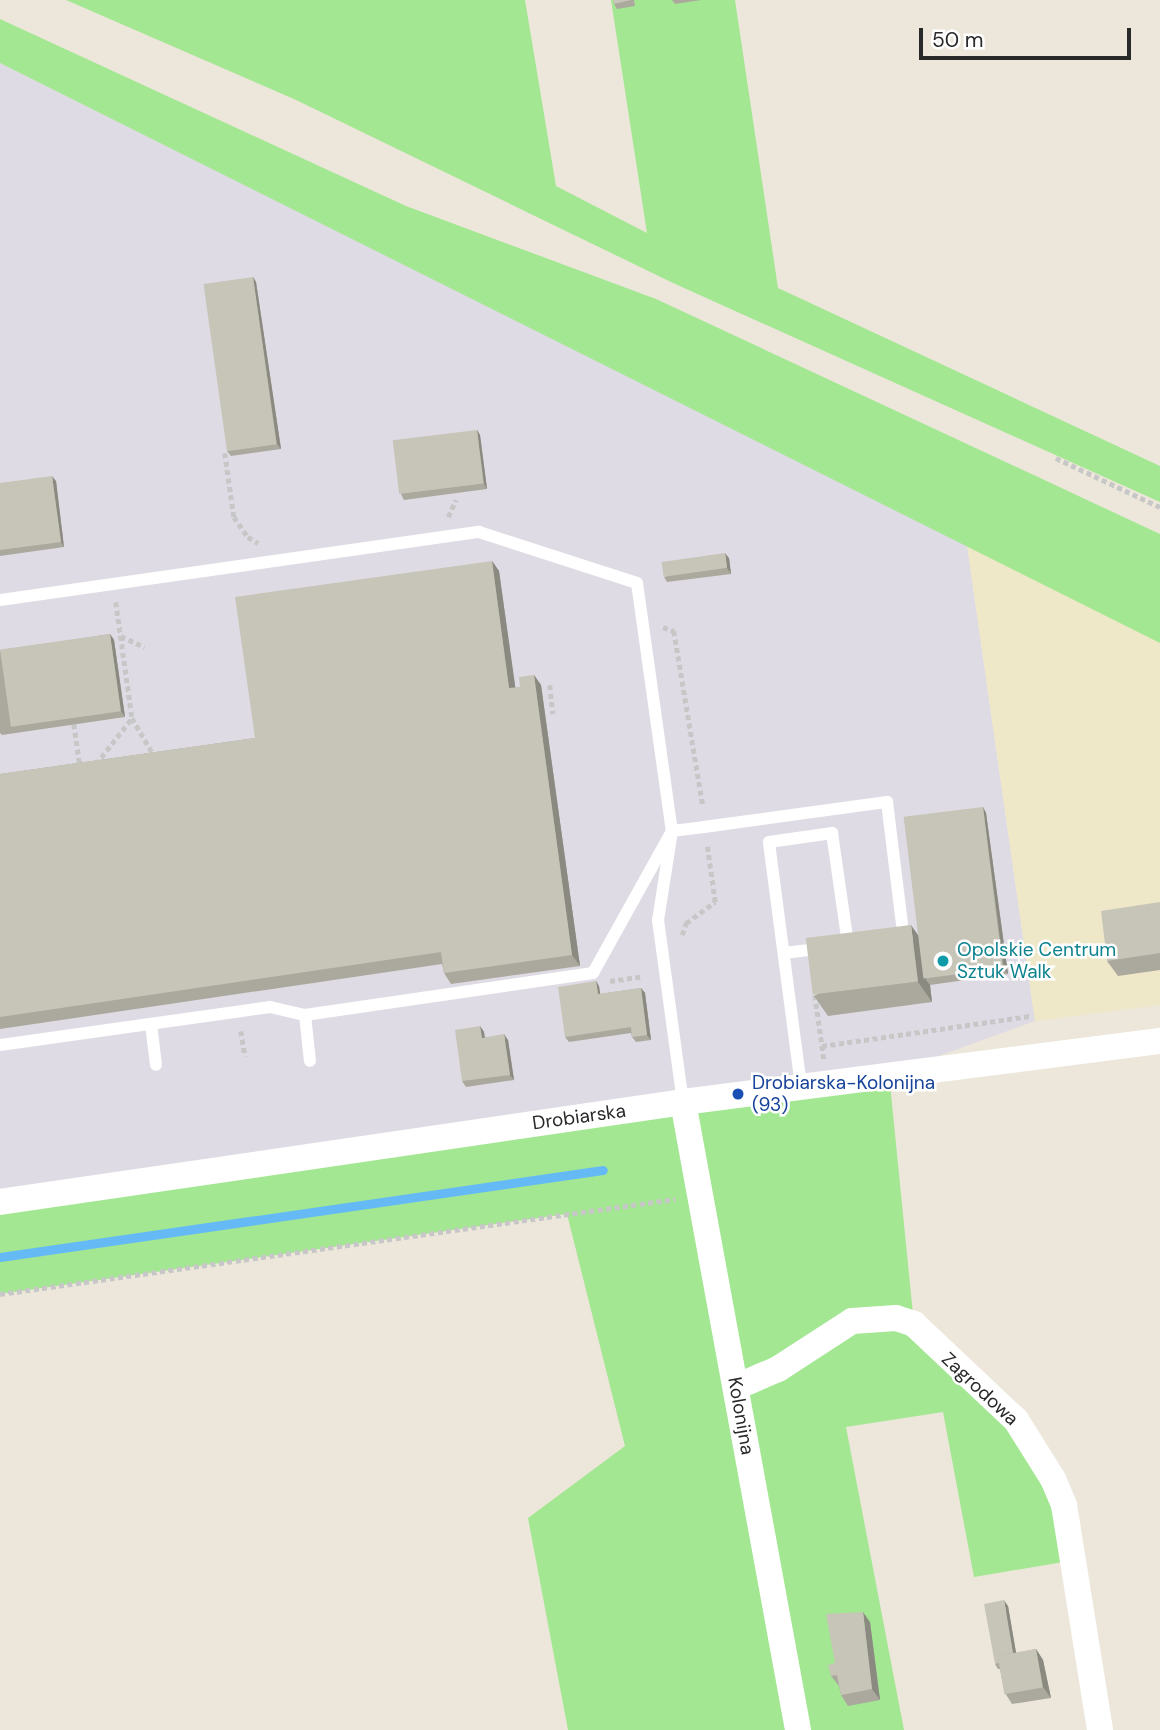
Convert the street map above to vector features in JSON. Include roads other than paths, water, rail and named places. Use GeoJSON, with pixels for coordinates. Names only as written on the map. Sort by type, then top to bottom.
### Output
{"type":"FeatureCollection","features":[{"type":"Feature","properties":{"kind":"street","name":"Drobiarska"},"geometry":{"type":"LineString","coordinates":[[0,1202],[683,1102],[1160,1041]]}},
{"type":"Feature","properties":{"kind":"street","name":"Kolonijna"},"geometry":{"type":"LineString","coordinates":[[683,1102],[798,1730]]}},
{"type":"Feature","properties":{"kind":"street","name":"Zagrodowa"},"geometry":{"type":"LineString","coordinates":[[736,1387],[778,1369],[852,1321],[896,1318],[914,1325],[1016,1420],[1054,1479],[1064,1505],[1100,1730]]}},
{"type":"Feature","properties":{"kind":"lane"},"geometry":{"type":"LineString","coordinates":[[0,600],[479,532],[637,583],[672,831],[658,920],[683,1102]]}},
{"type":"Feature","properties":{"kind":"lane"},"geometry":{"type":"LineString","coordinates":[[672,831],[887,802],[902,924]]}},
{"type":"Feature","properties":{"kind":"lane"},"geometry":{"type":"LineString","coordinates":[[0,1045],[270,1007],[305,1015],[593,973],[672,831]]}},
{"type":"Feature","properties":{"kind":"lane"},"geometry":{"type":"LineString","coordinates":[[784,953],[848,944],[832,833],[769,842],[801,1086]]}},
{"type":"Feature","properties":{"kind":"lane"},"geometry":{"type":"LineString","coordinates":[[305,1015],[310,1061]]}},
{"type":"Feature","properties":{"kind":"lane"},"geometry":{"type":"LineString","coordinates":[[151,1024],[156,1065]]}},
{"type":"Feature","properties":{"kind":"waterway"},"geometry":{"type":"LineString","coordinates":[[0,1257],[603,1170]]}},
{"type":"Feature","properties":{"kind":"place","name":"Opolskie Centrum Sztuk Walk"},"geometry":{"type":"Point","coordinates":[943,961]}},
{"type":"Feature","properties":{"kind":"place","name":"Drobiarska-Kolonijna (93)"},"geometry":{"type":"Point","coordinates":[738,1094]}}]}
